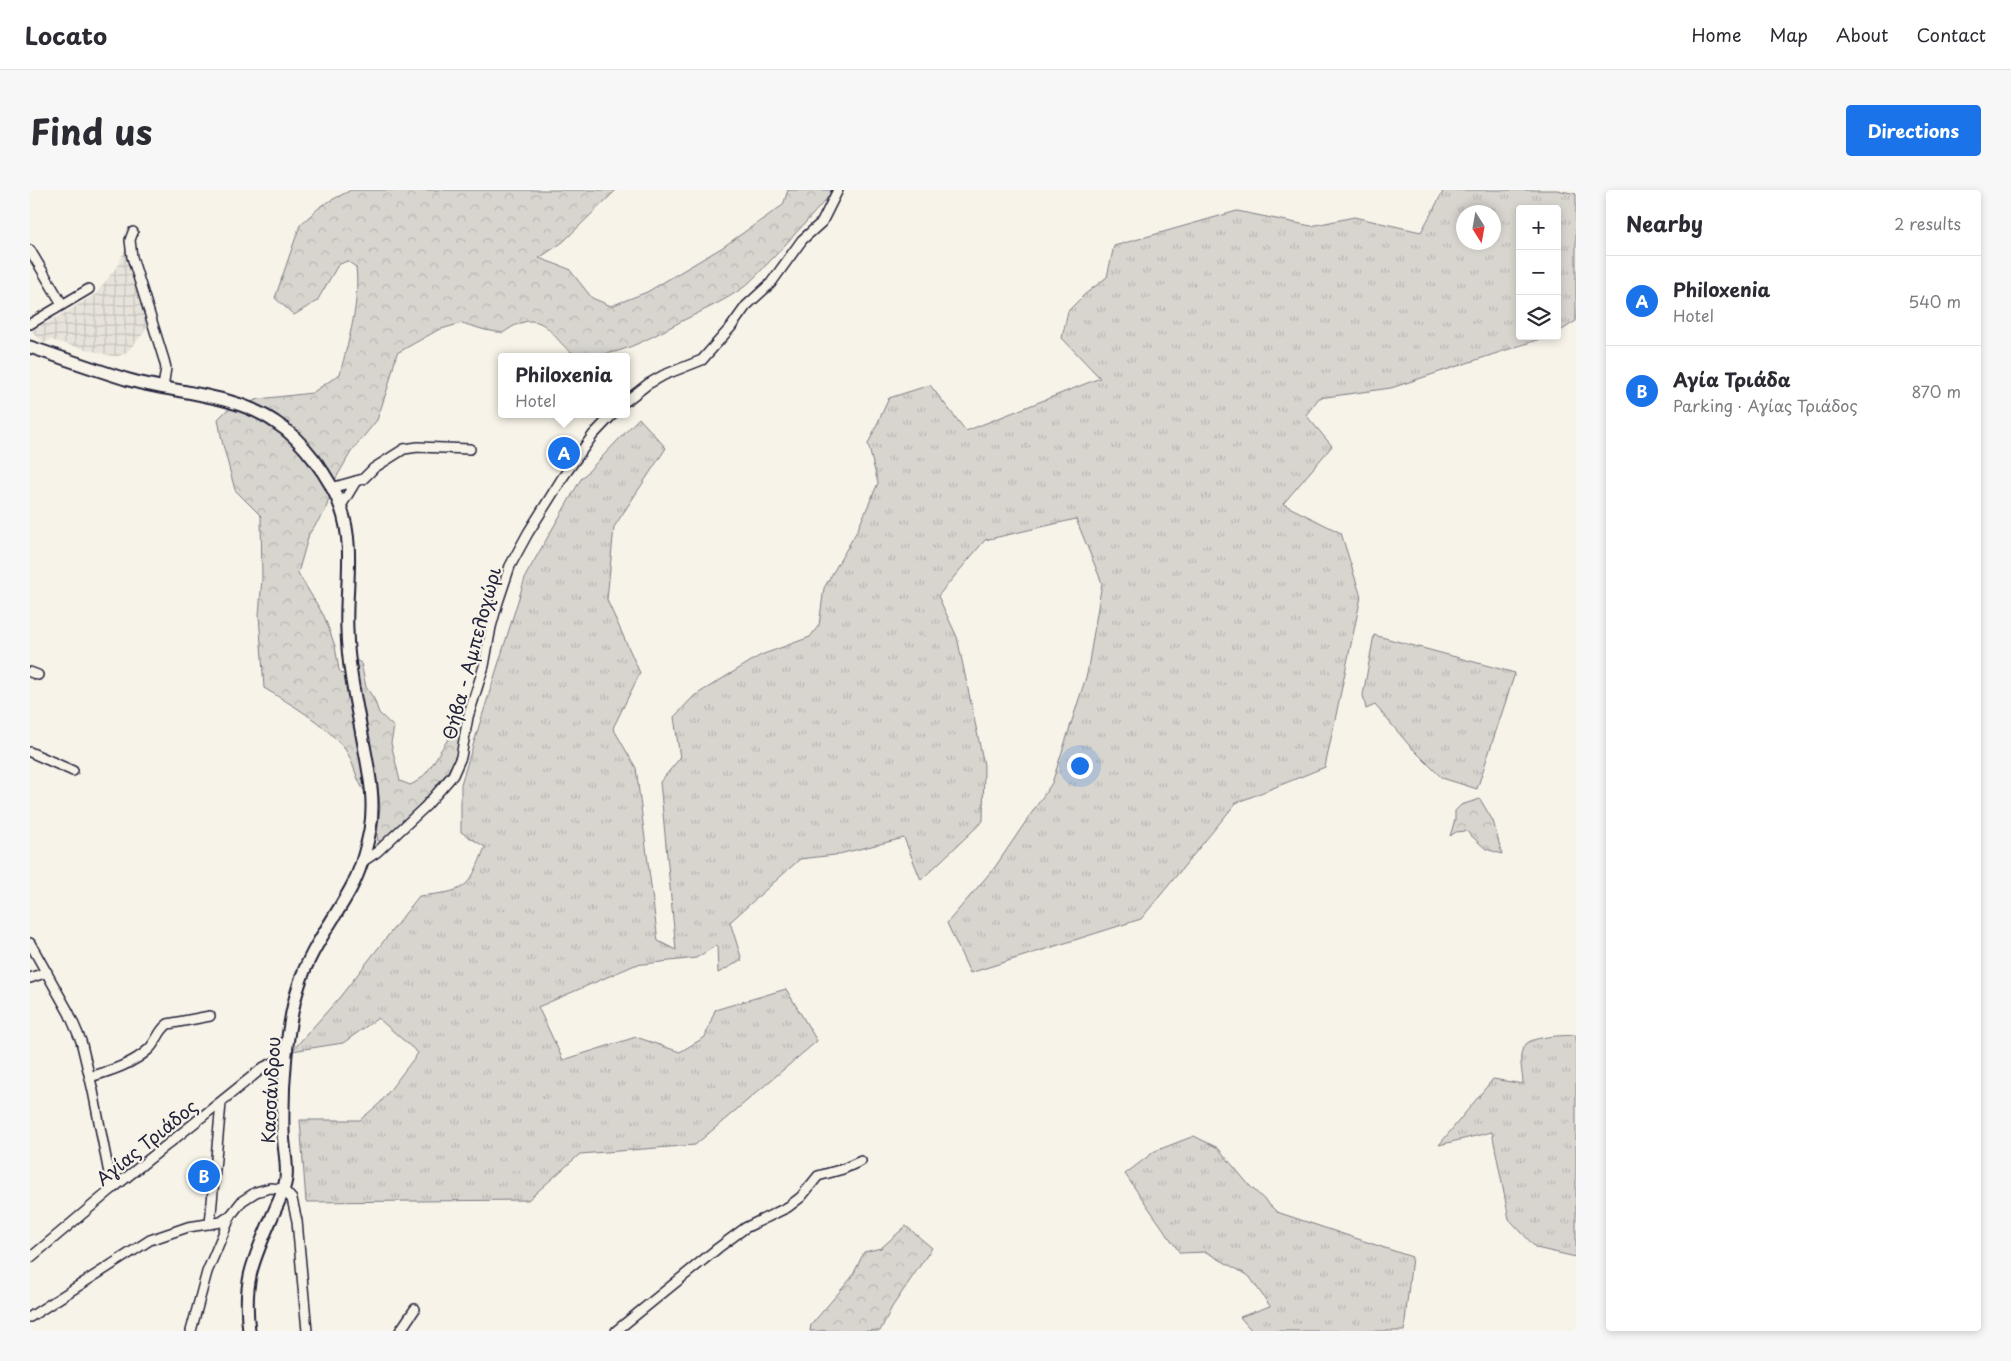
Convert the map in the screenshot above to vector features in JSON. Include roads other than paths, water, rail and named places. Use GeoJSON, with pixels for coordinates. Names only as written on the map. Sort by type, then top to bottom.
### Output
{"type":"FeatureCollection","features":[{"type":"Feature","properties":{"kind":"main road","name":"Κασσάνδρου"},"geometry":{"type":"LineString","coordinates":[[30,347],[130,380],[238,405],[262,414],[274,421],[296,439],[331,488],[341,506],[348,537],[348,647],[353,686],[372,790],[371,827],[362,862],[352,887],[309,959],[299,984],[292,1012],[286,1057],[283,1130],[286,1179],[252,1265],[248,1281],[247,1311],[249,1331]]}},
{"type":"Feature","properties":{"kind":"street"},"geometry":{"type":"LineString","coordinates":[[630,399],[648,384],[664,375],[702,360],[731,327],[746,306],[771,283],[802,240],[822,222],[838,190]]}},
{"type":"Feature","properties":{"kind":"street"},"geometry":{"type":"LineString","coordinates":[[133,232],[130,240],[132,257],[166,368],[163,387]]}},
{"type":"Feature","properties":{"kind":"street"},"geometry":{"type":"LineString","coordinates":[[30,250],[62,304]]}},
{"type":"Feature","properties":{"kind":"street"},"geometry":{"type":"LineString","coordinates":[[30,324],[89,289]]}},
{"type":"Feature","properties":{"kind":"street","name":"Θήβα - Αμπελοχώρι"},"geometry":{"type":"LineString","coordinates":[[362,862],[377,852],[426,806],[453,775],[461,757],[468,717],[484,666],[495,610],[510,566],[528,533],[563,478],[593,435],[609,418]]}},
{"type":"Feature","properties":{"kind":"street"},"geometry":{"type":"LineString","coordinates":[[331,488],[363,479],[374,468],[404,449],[418,447],[470,449]]}},
{"type":"Feature","properties":{"kind":"street"},"geometry":{"type":"LineString","coordinates":[[341,506],[356,481]]}},
{"type":"Feature","properties":{"kind":"street"},"geometry":{"type":"LineString","coordinates":[[30,752],[73,771]]}},
{"type":"Feature","properties":{"kind":"street"},"geometry":{"type":"LineString","coordinates":[[30,943],[76,1029],[90,1077],[112,1189]]}},
{"type":"Feature","properties":{"kind":"street"},"geometry":{"type":"LineString","coordinates":[[30,978],[47,972]]}},
{"type":"Feature","properties":{"kind":"street"},"geometry":{"type":"LineString","coordinates":[[90,1077],[107,1072],[139,1057],[151,1047],[168,1024],[210,1016]]}},
{"type":"Feature","properties":{"kind":"street","name":"Αγίας Τριάδος"},"geometry":{"type":"LineString","coordinates":[[30,1258],[112,1189],[264,1067],[286,1057]]}},
{"type":"Feature","properties":{"kind":"street"},"geometry":{"type":"LineString","coordinates":[[210,1224],[221,1103]]}},
{"type":"Feature","properties":{"kind":"street"},"geometry":{"type":"LineString","coordinates":[[616,1331],[718,1248],[753,1224],[788,1207],[800,1197],[818,1176],[843,1169],[861,1161]]}},
{"type":"Feature","properties":{"kind":"street"},"geometry":{"type":"LineString","coordinates":[[191,1331],[207,1272],[231,1215],[242,1200],[256,1192],[270,1188],[283,1189],[292,1198],[297,1221],[306,1331]]}},
{"type":"Feature","properties":{"kind":"street"},"geometry":{"type":"LineString","coordinates":[[30,1316],[150,1240],[188,1227],[221,1222],[231,1215]]}},
{"type":"Feature","properties":{"kind":"street"},"geometry":{"type":"LineString","coordinates":[[400,1331],[415,1309]]}},
{"type":"Feature","properties":{"kind":"place","name":"Philoxenia"},"geometry":{"type":"Point","coordinates":[564,453]}},
{"type":"Feature","properties":{"kind":"place","name":"Αγία Τριάδα"},"geometry":{"type":"Point","coordinates":[204,1176]}}]}
